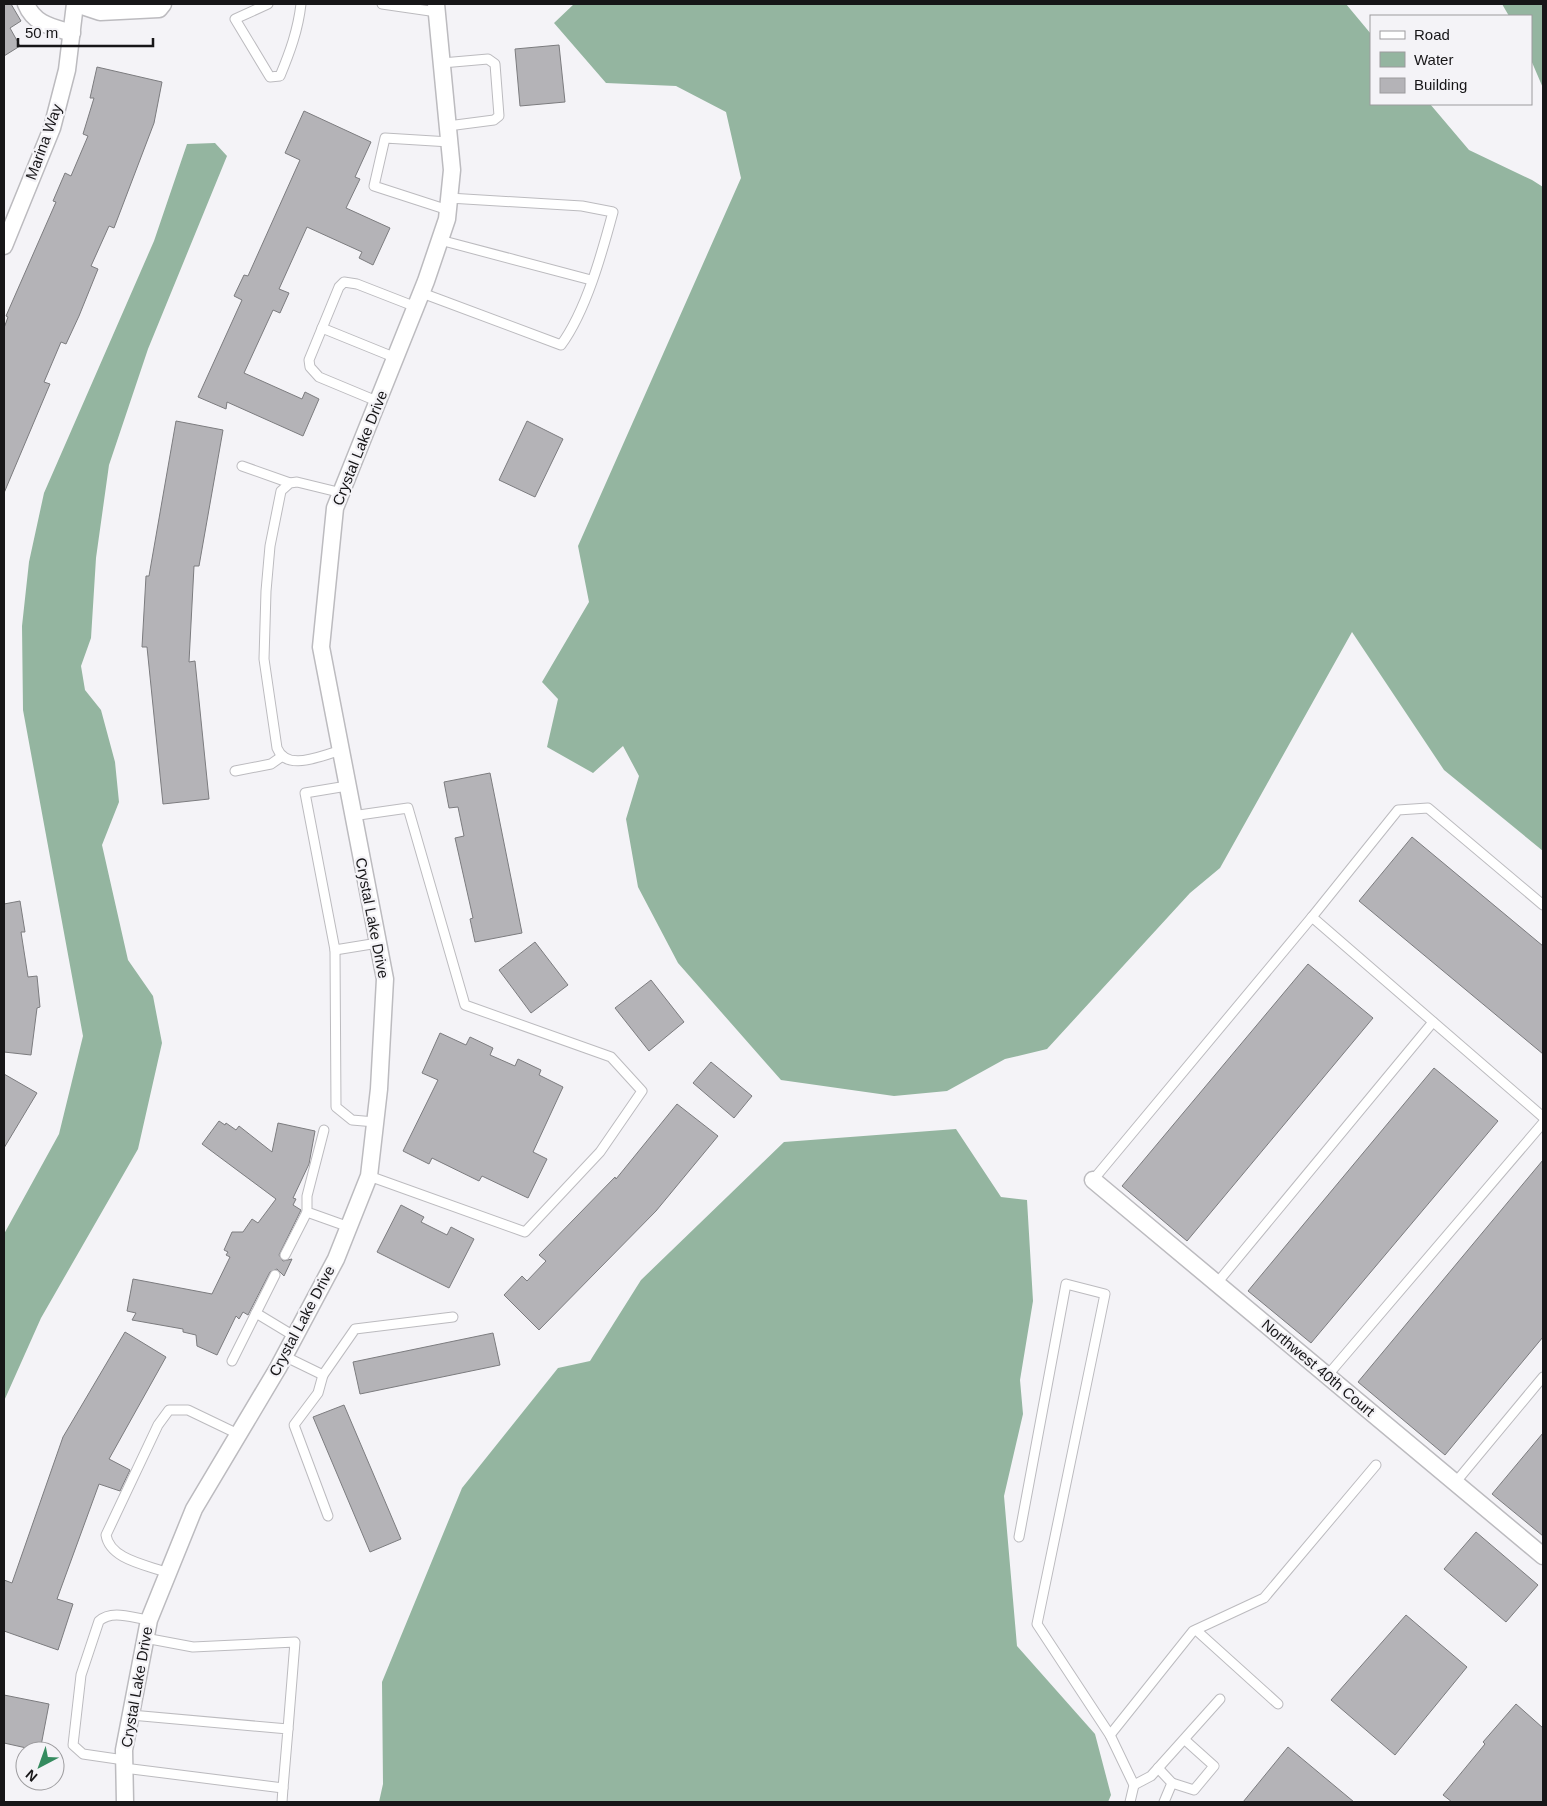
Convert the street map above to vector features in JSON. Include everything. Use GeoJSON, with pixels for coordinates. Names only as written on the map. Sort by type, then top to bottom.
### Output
{"type":"FeatureCollection","features":[{"type":"Feature","properties":{"kind":"street"},"geometry":{"type":"LineString","coordinates":[[26,4],[29,12],[41,24],[72,33]]}},
{"type":"Feature","properties":{"kind":"street"},"geometry":{"type":"LineString","coordinates":[[75,4],[100,12],[159,8],[164,4]]}},
{"type":"Feature","properties":{"kind":"street","name":"Marina Way"},"geometry":{"type":"LineString","coordinates":[[4,246],[52,128],[67,70],[75,4]]}},
{"type":"Feature","properties":{"kind":"street","name":"Crystal Lake Drive"},"geometry":{"type":"LineString","coordinates":[[124,1802],[124,1764],[149,1620],[194,1508],[284,1356],[336,1259],[369,1176],[380,1089],[385,980],[352,816],[348,786],[339,752],[321,647],[335,508],[419,300],[440,240],[448,204],[452,170],[437,8]]}},
{"type":"Feature","properties":{"kind":"street","name":"Northwest 40th Court"},"geometry":{"type":"LineString","coordinates":[[1093,1180],[1543,1556]]}},
{"type":"Feature","properties":{"kind":"lane"},"geometry":{"type":"LineString","coordinates":[[268,4],[236,19],[270,77],[280,76],[298,29],[301,4]]}},
{"type":"Feature","properties":{"kind":"lane"},"geometry":{"type":"LineString","coordinates":[[382,4],[437,8]]}},
{"type":"Feature","properties":{"kind":"lane"},"geometry":{"type":"LineString","coordinates":[[379,402],[314,373],[310,360],[339,287],[344,282],[419,300],[561,346],[571,332],[604,248],[613,212],[582,206],[448,204],[374,186],[384,138],[449,134],[494,120],[499,116],[495,64],[488,60],[442,63]]}},
{"type":"Feature","properties":{"kind":"lane"},"geometry":{"type":"LineString","coordinates":[[440,240],[591,280]]}},
{"type":"Feature","properties":{"kind":"lane"},"geometry":{"type":"LineString","coordinates":[[322,328],[396,358]]}},
{"type":"Feature","properties":{"kind":"lane"},"geometry":{"type":"LineString","coordinates":[[242,466],[290,482],[342,493]]}},
{"type":"Feature","properties":{"kind":"lane"},"geometry":{"type":"LineString","coordinates":[[290,482],[280,491],[270,546],[266,591],[264,659],[277,748],[281,757],[287,761],[298,761],[339,752]]}},
{"type":"Feature","properties":{"kind":"lane"},"geometry":{"type":"LineString","coordinates":[[235,771],[271,764],[281,757]]}},
{"type":"Feature","properties":{"kind":"lane"},"geometry":{"type":"LineString","coordinates":[[348,786],[305,793],[335,950],[336,1107],[352,1120],[375,1122]]}},
{"type":"Feature","properties":{"kind":"lane"},"geometry":{"type":"LineString","coordinates":[[352,816],[408,808],[465,1005],[610,1058],[642,1091],[600,1152],[524,1232],[369,1176]]}},
{"type":"Feature","properties":{"kind":"lane"},"geometry":{"type":"LineString","coordinates":[[1093,1180],[1398,810],[1428,808],[1543,905]]}},
{"type":"Feature","properties":{"kind":"lane"},"geometry":{"type":"LineString","coordinates":[[1312,916],[1543,1117]]}},
{"type":"Feature","properties":{"kind":"lane"},"geometry":{"type":"LineString","coordinates":[[335,950],[378,943]]}},
{"type":"Feature","properties":{"kind":"lane"},"geometry":{"type":"LineString","coordinates":[[1217,1283],[1434,1022]]}},
{"type":"Feature","properties":{"kind":"lane"},"geometry":{"type":"LineString","coordinates":[[1328,1376],[1543,1122]]}},
{"type":"Feature","properties":{"kind":"lane"},"geometry":{"type":"LineString","coordinates":[[286,1255],[307,1212],[307,1196],[324,1130]]}},
{"type":"Feature","properties":{"kind":"lane"},"geometry":{"type":"LineString","coordinates":[[307,1212],[349,1227]]}},
{"type":"Feature","properties":{"kind":"lane"},"geometry":{"type":"LineString","coordinates":[[232,1361],[275,1275]]}},
{"type":"Feature","properties":{"kind":"lane"},"geometry":{"type":"LineString","coordinates":[[1019,1537],[1066,1284],[1105,1294],[1037,1624],[1110,1735],[1134,1785],[1130,1802]]}},
{"type":"Feature","properties":{"kind":"lane"},"geometry":{"type":"LineString","coordinates":[[256,1313],[294,1336]]}},
{"type":"Feature","properties":{"kind":"lane"},"geometry":{"type":"LineString","coordinates":[[328,1516],[294,1426],[318,1393],[323,1375],[355,1329],[453,1317]]}},
{"type":"Feature","properties":{"kind":"lane"},"geometry":{"type":"LineString","coordinates":[[284,1356],[323,1375]]}},
{"type":"Feature","properties":{"kind":"lane"},"geometry":{"type":"LineString","coordinates":[[1456,1483],[1543,1377]]}},
{"type":"Feature","properties":{"kind":"lane"},"geometry":{"type":"LineString","coordinates":[[168,1573],[119,1555],[107,1542],[106,1535],[158,1425],[170,1410],[188,1410],[238,1434]]}},
{"type":"Feature","properties":{"kind":"lane"},"geometry":{"type":"LineString","coordinates":[[1110,1735],[1196,1630],[1264,1598],[1376,1465]]}},
{"type":"Feature","properties":{"kind":"lane"},"geometry":{"type":"LineString","coordinates":[[149,1620],[115,1614],[104,1616],[99,1620],[81,1675],[73,1745],[82,1754],[124,1764],[283,1788]]}},
{"type":"Feature","properties":{"kind":"lane"},"geometry":{"type":"LineString","coordinates":[[1196,1630],[1278,1704]]}},
{"type":"Feature","properties":{"kind":"lane"},"geometry":{"type":"LineString","coordinates":[[145,1638],[193,1647],[295,1642],[282,1802]]}},
{"type":"Feature","properties":{"kind":"lane"},"geometry":{"type":"LineString","coordinates":[[1134,1785],[1151,1776],[1220,1699]]}},
{"type":"Feature","properties":{"kind":"lane"},"geometry":{"type":"LineString","coordinates":[[131,1715],[288,1729]]}},
{"type":"Feature","properties":{"kind":"lane"},"geometry":{"type":"LineString","coordinates":[[1158,1768],[1172,1783],[1194,1790],[1214,1766],[1185,1740]]}},
{"type":"Feature","properties":{"kind":"lane"},"geometry":{"type":"LineString","coordinates":[[1164,1802],[1172,1783]]}},
{"type":"Feature","properties":{"kind":"water"},"geometry":{"type":"Polygon","coordinates":[[[574,4],[1346,4],[1370,33],[1370,105],[1431,105],[1469,150],[1543,187],[1543,851],[1444,770],[1352,632],[1220,868],[1190,893],[1047,1049],[1005,1059],[947,1091],[894,1096],[781,1080],[678,963],[638,887],[626,819],[639,776],[623,746],[593,773],[547,747],[558,699],[542,682],[589,602],[578,546],[741,178],[726,112],[676,86],[606,83],[554,23],[574,4]]]}},
{"type":"Feature","properties":{"kind":"water"},"geometry":{"type":"Polygon","coordinates":[[[1502,4],[1543,4],[1543,88],[1532,62],[1532,15],[1508,15],[1502,4]]]}},
{"type":"Feature","properties":{"kind":"water"},"geometry":{"type":"Polygon","coordinates":[[[215,143],[227,156],[148,349],[109,465],[96,558],[91,638],[81,666],[85,690],[101,710],[115,762],[119,802],[102,845],[128,960],[153,996],[162,1043],[138,1149],[41,1318],[4,1401],[4,1234],[59,1134],[83,1036],[23,710],[22,626],[29,562],[44,493],[154,241],[187,144],[215,143]]]}},
{"type":"Feature","properties":{"kind":"water"},"geometry":{"type":"Polygon","coordinates":[[[956,1129],[1001,1197],[1027,1200],[1033,1301],[1020,1380],[1023,1414],[1004,1496],[1017,1646],[1095,1734],[1111,1795],[1108,1802],[379,1802],[383,1784],[382,1682],[462,1488],[558,1368],[590,1361],[641,1280],[784,1142],[956,1129]]]}},
{"type":"Feature","properties":{"kind":"building"},"geometry":{"type":"Polygon","coordinates":[[[4,4],[11,4],[21,21],[10,28],[20,46],[4,56],[4,4]]]}},
{"type":"Feature","properties":{"kind":"building"},"geometry":{"type":"Polygon","coordinates":[[[559,45],[565,102],[520,106],[515,49],[559,45]]]}},
{"type":"Feature","properties":{"kind":"building"},"geometry":{"type":"Polygon","coordinates":[[[97,67],[162,82],[154,123],[114,228],[109,226],[91,266],[98,269],[66,344],[61,342],[44,382],[50,384],[4,493],[4,328],[8,317],[6,316],[56,202],[53,201],[65,173],[71,176],[88,136],[83,134],[94,98],[90,98],[97,67]]]}},
{"type":"Feature","properties":{"kind":"building"},"geometry":{"type":"Polygon","coordinates":[[[304,111],[371,142],[355,177],[360,179],[346,208],[390,228],[373,265],[359,258],[362,252],[307,227],[279,289],[289,293],[280,313],[273,310],[244,373],[302,399],[305,392],[319,399],[303,436],[227,402],[226,409],[198,397],[242,300],[234,296],[244,275],[248,276],[300,160],[285,153],[304,111]]]}},
{"type":"Feature","properties":{"kind":"building"},"geometry":{"type":"Polygon","coordinates":[[[176,421],[223,430],[199,566],[194,566],[189,662],[195,661],[209,799],[163,804],[147,647],[142,647],[146,576],[149,576],[176,421]]]}},
{"type":"Feature","properties":{"kind":"building"},"geometry":{"type":"Polygon","coordinates":[[[527,421],[563,439],[535,497],[499,480],[527,421]]]}},
{"type":"Feature","properties":{"kind":"building"},"geometry":{"type":"Polygon","coordinates":[[[490,773],[522,933],[475,942],[470,919],[473,918],[455,838],[464,836],[458,807],[449,808],[444,782],[490,773]]]}},
{"type":"Feature","properties":{"kind":"building"},"geometry":{"type":"Polygon","coordinates":[[[1412,837],[1543,946],[1543,1054],[1359,901],[1412,837]]]}},
{"type":"Feature","properties":{"kind":"building"},"geometry":{"type":"Polygon","coordinates":[[[20,901],[25,932],[21,932],[28,977],[37,976],[40,1007],[37,1008],[31,1055],[4,1052],[4,904],[20,901]]]}},
{"type":"Feature","properties":{"kind":"building"},"geometry":{"type":"Polygon","coordinates":[[[535,942],[568,985],[531,1013],[499,970],[535,942]]]}},
{"type":"Feature","properties":{"kind":"building"},"geometry":{"type":"Polygon","coordinates":[[[1308,964],[1373,1018],[1187,1241],[1122,1186],[1308,964]]]}},
{"type":"Feature","properties":{"kind":"building"},"geometry":{"type":"Polygon","coordinates":[[[651,980],[684,1022],[649,1051],[615,1008],[651,980]]]}},
{"type":"Feature","properties":{"kind":"building"},"geometry":{"type":"Polygon","coordinates":[[[440,1033],[466,1045],[470,1037],[493,1048],[490,1055],[515,1066],[518,1059],[541,1070],[539,1075],[563,1087],[533,1152],[547,1159],[528,1198],[482,1176],[479,1181],[432,1158],[429,1164],[403,1151],[438,1080],[422,1073],[440,1033]]]}},
{"type":"Feature","properties":{"kind":"building"},"geometry":{"type":"Polygon","coordinates":[[[711,1062],[752,1096],[734,1118],[693,1083],[711,1062]]]}},
{"type":"Feature","properties":{"kind":"building"},"geometry":{"type":"Polygon","coordinates":[[[1434,1068],[1498,1121],[1311,1343],[1248,1291],[1434,1068]]]}},
{"type":"Feature","properties":{"kind":"building"},"geometry":{"type":"Polygon","coordinates":[[[4,1074],[37,1093],[4,1148],[4,1074]]]}},
{"type":"Feature","properties":{"kind":"building"},"geometry":{"type":"Polygon","coordinates":[[[677,1104],[718,1136],[656,1211],[539,1330],[504,1295],[522,1276],[527,1281],[546,1261],[539,1255],[615,1177],[616,1179],[677,1104]]]}},
{"type":"Feature","properties":{"kind":"building"},"geometry":{"type":"Polygon","coordinates":[[[219,1121],[225,1125],[226,1123],[236,1130],[239,1126],[272,1152],[278,1123],[315,1131],[309,1164],[293,1198],[296,1199],[293,1205],[301,1210],[279,1255],[283,1261],[292,1259],[284,1276],[277,1269],[270,1272],[248,1315],[243,1312],[239,1319],[236,1316],[217,1355],[197,1346],[196,1335],[183,1332],[183,1329],[132,1320],[136,1313],[127,1311],[133,1279],[212,1294],[230,1257],[226,1255],[228,1252],[224,1250],[232,1232],[243,1232],[252,1219],[258,1223],[276,1199],[202,1144],[219,1121]]]}},
{"type":"Feature","properties":{"kind":"building"},"geometry":{"type":"Polygon","coordinates":[[[1543,1160],[1543,1337],[1445,1455],[1358,1382],[1543,1160]]]}},
{"type":"Feature","properties":{"kind":"building"},"geometry":{"type":"Polygon","coordinates":[[[401,1205],[424,1217],[421,1222],[447,1235],[451,1227],[474,1239],[449,1288],[377,1252],[401,1205]]]}},
{"type":"Feature","properties":{"kind":"building"},"geometry":{"type":"Polygon","coordinates":[[[125,1332],[166,1357],[109,1459],[130,1470],[120,1491],[99,1484],[57,1599],[73,1604],[58,1650],[4,1631],[4,1580],[12,1583],[63,1437],[125,1332]]]}},
{"type":"Feature","properties":{"kind":"building"},"geometry":{"type":"Polygon","coordinates":[[[493,1333],[500,1365],[360,1394],[353,1362],[493,1333]]]}},
{"type":"Feature","properties":{"kind":"building"},"geometry":{"type":"Polygon","coordinates":[[[344,1405],[401,1539],[370,1552],[313,1417],[344,1405]]]}},
{"type":"Feature","properties":{"kind":"building"},"geometry":{"type":"Polygon","coordinates":[[[1543,1433],[1543,1536],[1492,1494],[1543,1433]]]}},
{"type":"Feature","properties":{"kind":"building"},"geometry":{"type":"Polygon","coordinates":[[[1476,1532],[1538,1585],[1506,1622],[1444,1569],[1476,1532]]]}},
{"type":"Feature","properties":{"kind":"building"},"geometry":{"type":"Polygon","coordinates":[[[1406,1615],[1467,1667],[1395,1755],[1331,1700],[1406,1615]]]}},
{"type":"Feature","properties":{"kind":"building"},"geometry":{"type":"Polygon","coordinates":[[[4,1695],[49,1704],[42,1741],[15,1741],[15,1745],[4,1743],[4,1695]]]}},
{"type":"Feature","properties":{"kind":"building"},"geometry":{"type":"Polygon","coordinates":[[[1516,1704],[1543,1728],[1543,1802],[1452,1802],[1443,1795],[1485,1744],[1483,1742],[1516,1704]]]}},
{"type":"Feature","properties":{"kind":"building"},"geometry":{"type":"Polygon","coordinates":[[[1288,1747],[1354,1802],[1243,1802],[1288,1747]]]}}]}
